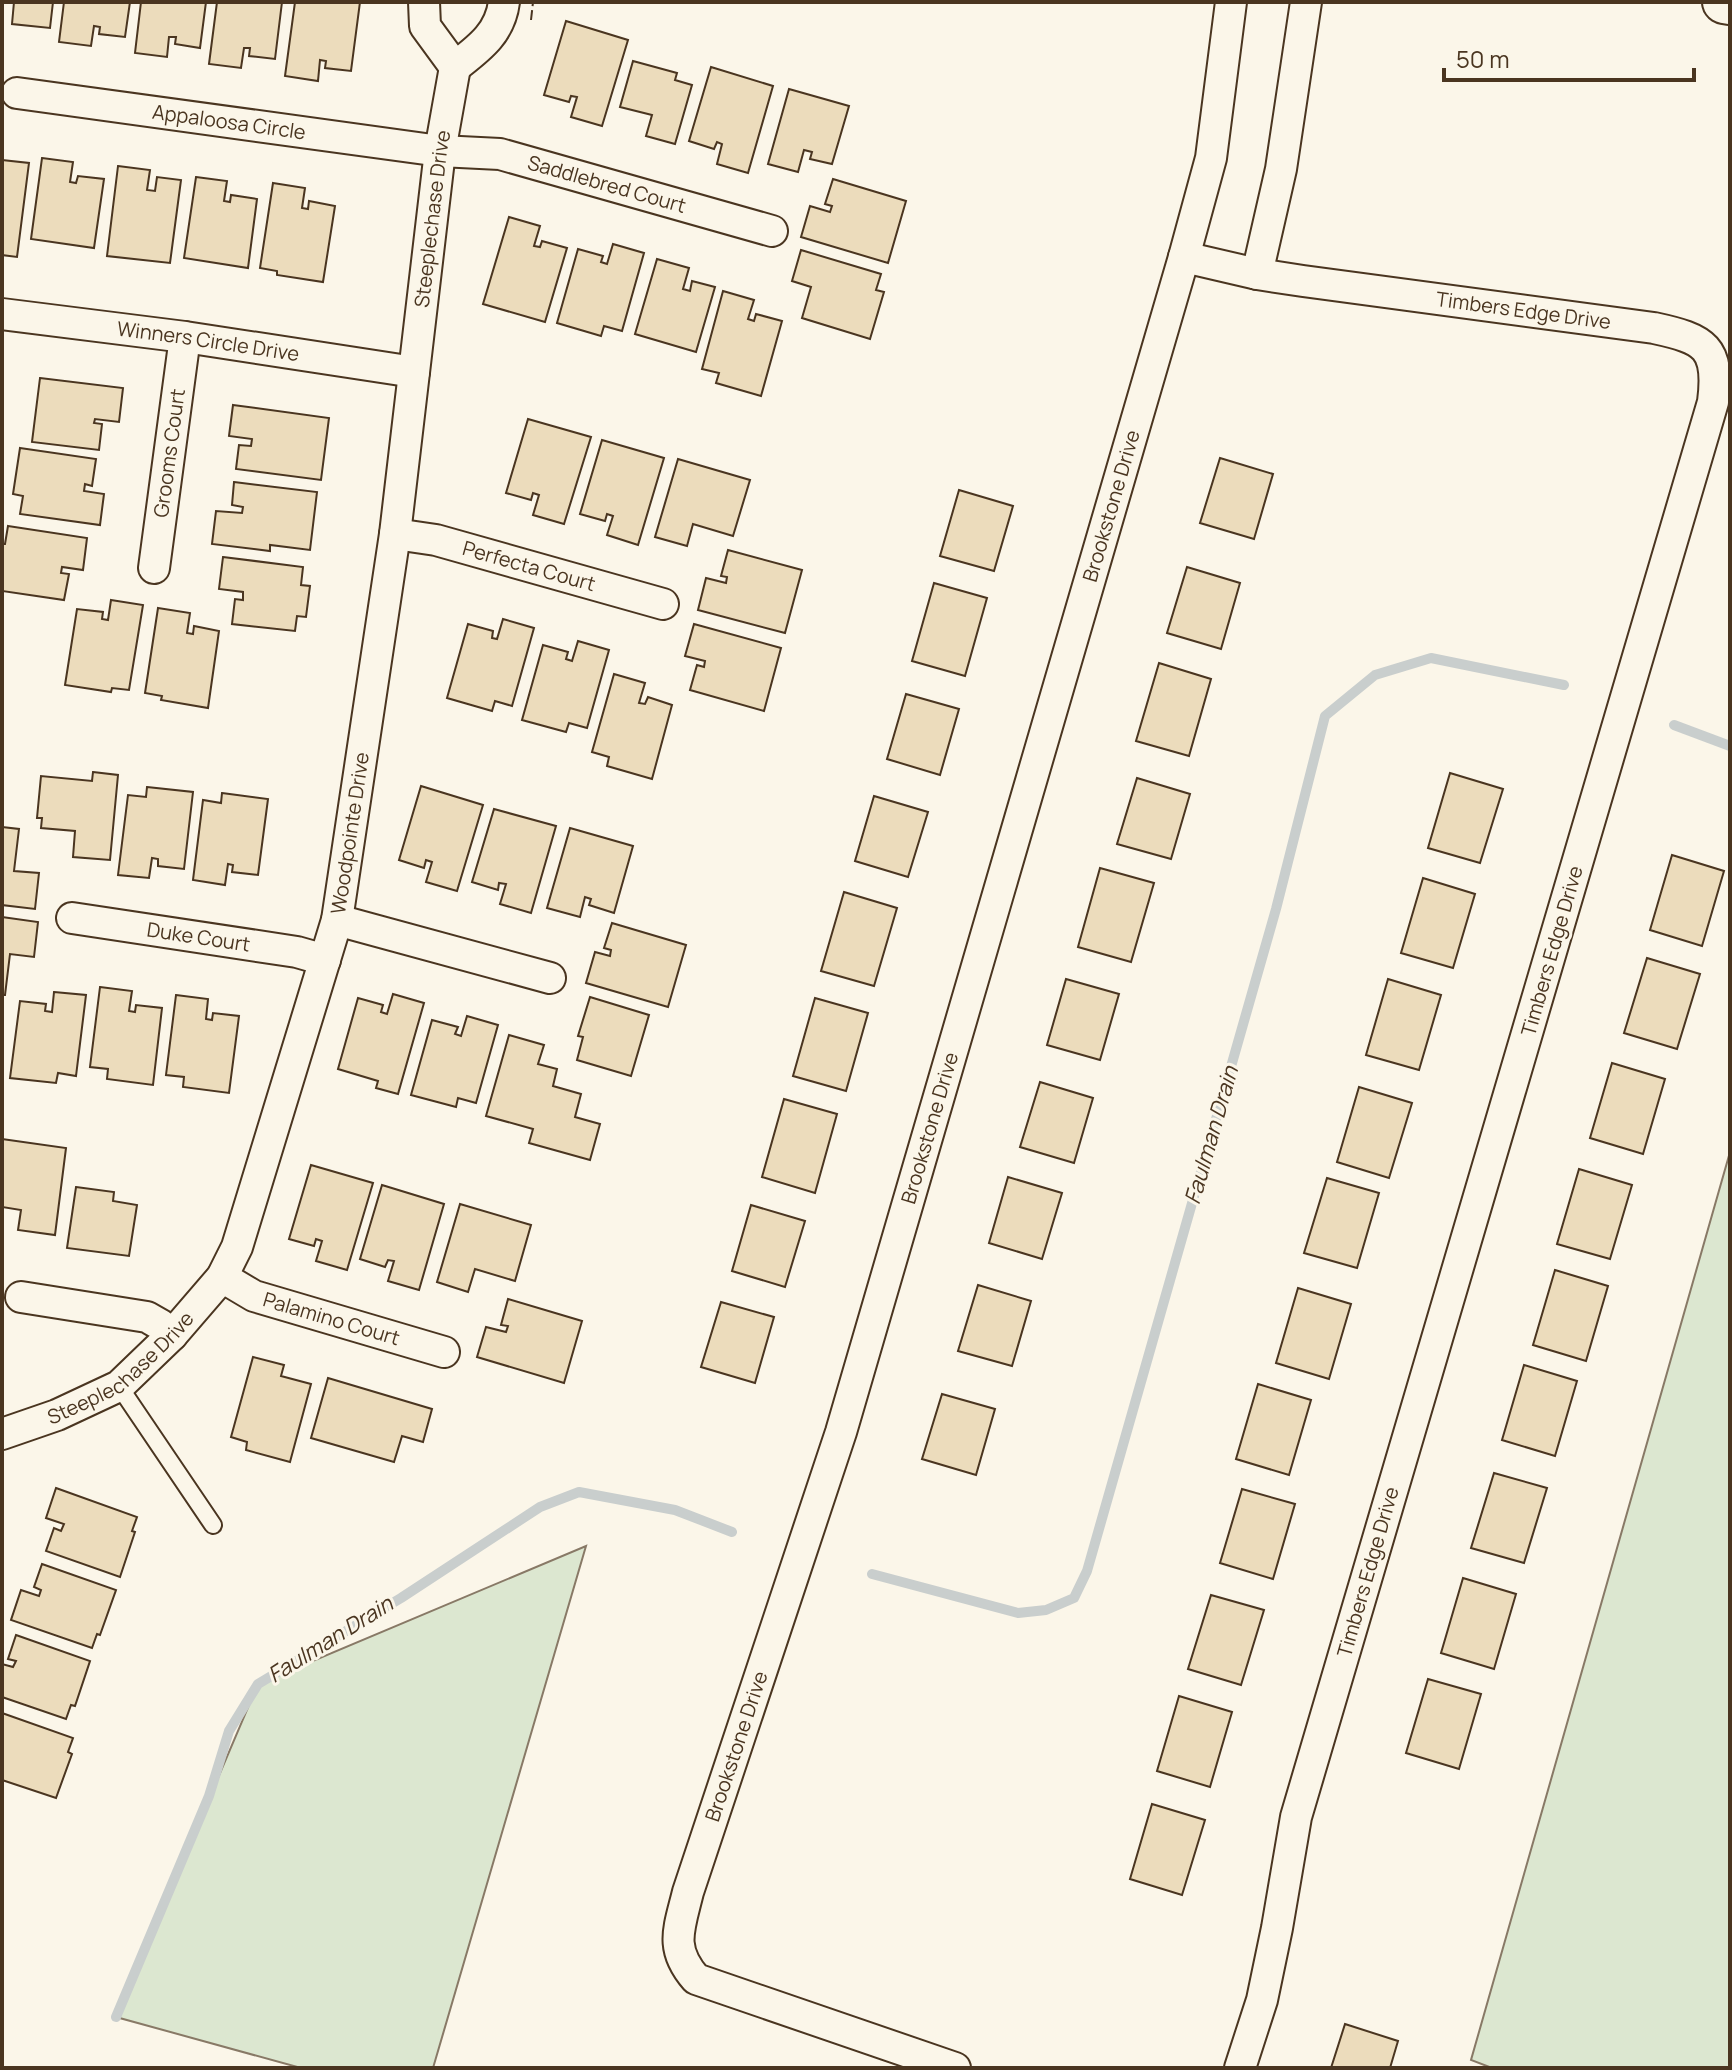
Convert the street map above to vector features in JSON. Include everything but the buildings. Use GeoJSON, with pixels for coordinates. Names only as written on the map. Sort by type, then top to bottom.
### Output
{"type":"FeatureCollection","features":[{"type":"Feature","properties":{"kind":"main road"},"geometry":{"type":"LineString","coordinates":[[1724,2],[1730,3]]}},
{"type":"Feature","properties":{"kind":"street"},"geometry":{"type":"LineString","coordinates":[[424,2],[425,26],[455,67],[487,42],[502,17],[504,2]]}},
{"type":"Feature","properties":{"kind":"street","name":"Brookstone Drive"},"geometry":{"type":"LineString","coordinates":[[955,2068],[696,1979],[682,1962],[678,1933],[693,1878],[841,1432],[1184,257],[1211,158],[1231,2]]}},
{"type":"Feature","properties":{"kind":"street"},"geometry":{"type":"LineString","coordinates":[[1257,274],[1281,169],[1306,2]]}},
{"type":"Feature","properties":{"kind":"street","name":"Steeplechase Drive"},"geometry":{"type":"LineString","coordinates":[[414,372],[440,151],[455,67]]}},
{"type":"Feature","properties":{"kind":"street","name":"Appaloosa Circle"},"geometry":{"type":"LineString","coordinates":[[17,93],[440,151]]}},
{"type":"Feature","properties":{"kind":"street","name":"Saddlebred Court"},"geometry":{"type":"LineString","coordinates":[[440,151],[500,154],[772,231]]}},
{"type":"Feature","properties":{"kind":"street","name":"Timbers Edge Drive"},"geometry":{"type":"LineString","coordinates":[[1184,257],[1257,274],[1666,331],[1688,336],[1709,352],[1717,372],[1713,402],[1296,1817],[1262,2000],[1240,2068]]}},
{"type":"Feature","properties":{"kind":"street","name":"Winners Circle Drive"},"geometry":{"type":"LineString","coordinates":[[2,314],[185,337],[414,372]]}},
{"type":"Feature","properties":{"kind":"street","name":"Grooms Court"},"geometry":{"type":"LineString","coordinates":[[154,568],[185,337]]}},
{"type":"Feature","properties":{"kind":"street","name":"Woodpointe Drive"},"geometry":{"type":"LineString","coordinates":[[222,1277],[241,1234],[337,920],[395,534],[414,372]]}},
{"type":"Feature","properties":{"kind":"street","name":"Perfecta Court"},"geometry":{"type":"LineString","coordinates":[[395,534],[436,540],[663,604]]}},
{"type":"Feature","properties":{"kind":"street","name":"Duke Court"},"geometry":{"type":"LineString","coordinates":[[72,918],[297,952],[325,960]]}},
{"type":"Feature","properties":{"kind":"street"},"geometry":{"type":"LineString","coordinates":[[337,920],[550,978]]}},
{"type":"Feature","properties":{"kind":"street","name":"Steeplechase Drive"},"geometry":{"type":"LineString","coordinates":[[2,1434],[57,1415],[119,1386],[172,1335],[222,1277]]}},
{"type":"Feature","properties":{"kind":"street","name":"Palamino Court"},"geometry":{"type":"LineString","coordinates":[[222,1277],[254,1296],[444,1352]]}},
{"type":"Feature","properties":{"kind":"street"},"geometry":{"type":"LineString","coordinates":[[21,1297],[147,1317],[172,1335]]}},
{"type":"Feature","properties":{"kind":"lane"},"geometry":{"type":"LineString","coordinates":[[119,1386],[213,1525]]}},
{"type":"Feature","properties":{"kind":"green space"},"geometry":{"type":"Polygon","coordinates":[[[1730,1152],[1730,2068],[1492,2068],[1471,2060],[1730,1152]]]}},
{"type":"Feature","properties":{"kind":"green space"},"geometry":{"type":"Polygon","coordinates":[[[586,1546],[433,2068],[301,2068],[116,2017],[258,1684],[586,1546]]]}},
{"type":"Feature","properties":{"kind":"waterway","name":"Faulman Drain"},"geometry":{"type":"LineString","coordinates":[[872,1574],[1018,1613],[1046,1610],[1074,1598],[1087,1571],[1276,909],[1325,716],[1375,675],[1431,658],[1564,685]]}},
{"type":"Feature","properties":{"kind":"waterway","name":"Faulman Drain"},"geometry":{"type":"LineString","coordinates":[[1674,725],[1730,746]]}},
{"type":"Feature","properties":{"kind":"waterway","name":"Faulman Drain"},"geometry":{"type":"LineString","coordinates":[[116,2017],[209,1796],[229,1731],[258,1684],[401,1598],[540,1507],[579,1492],[675,1510],[732,1532]]}},
{"type":"Feature","properties":{"kind":"fence"},"geometry":{"type":"LineString","coordinates":[[531,20],[533,2]]}}]}
